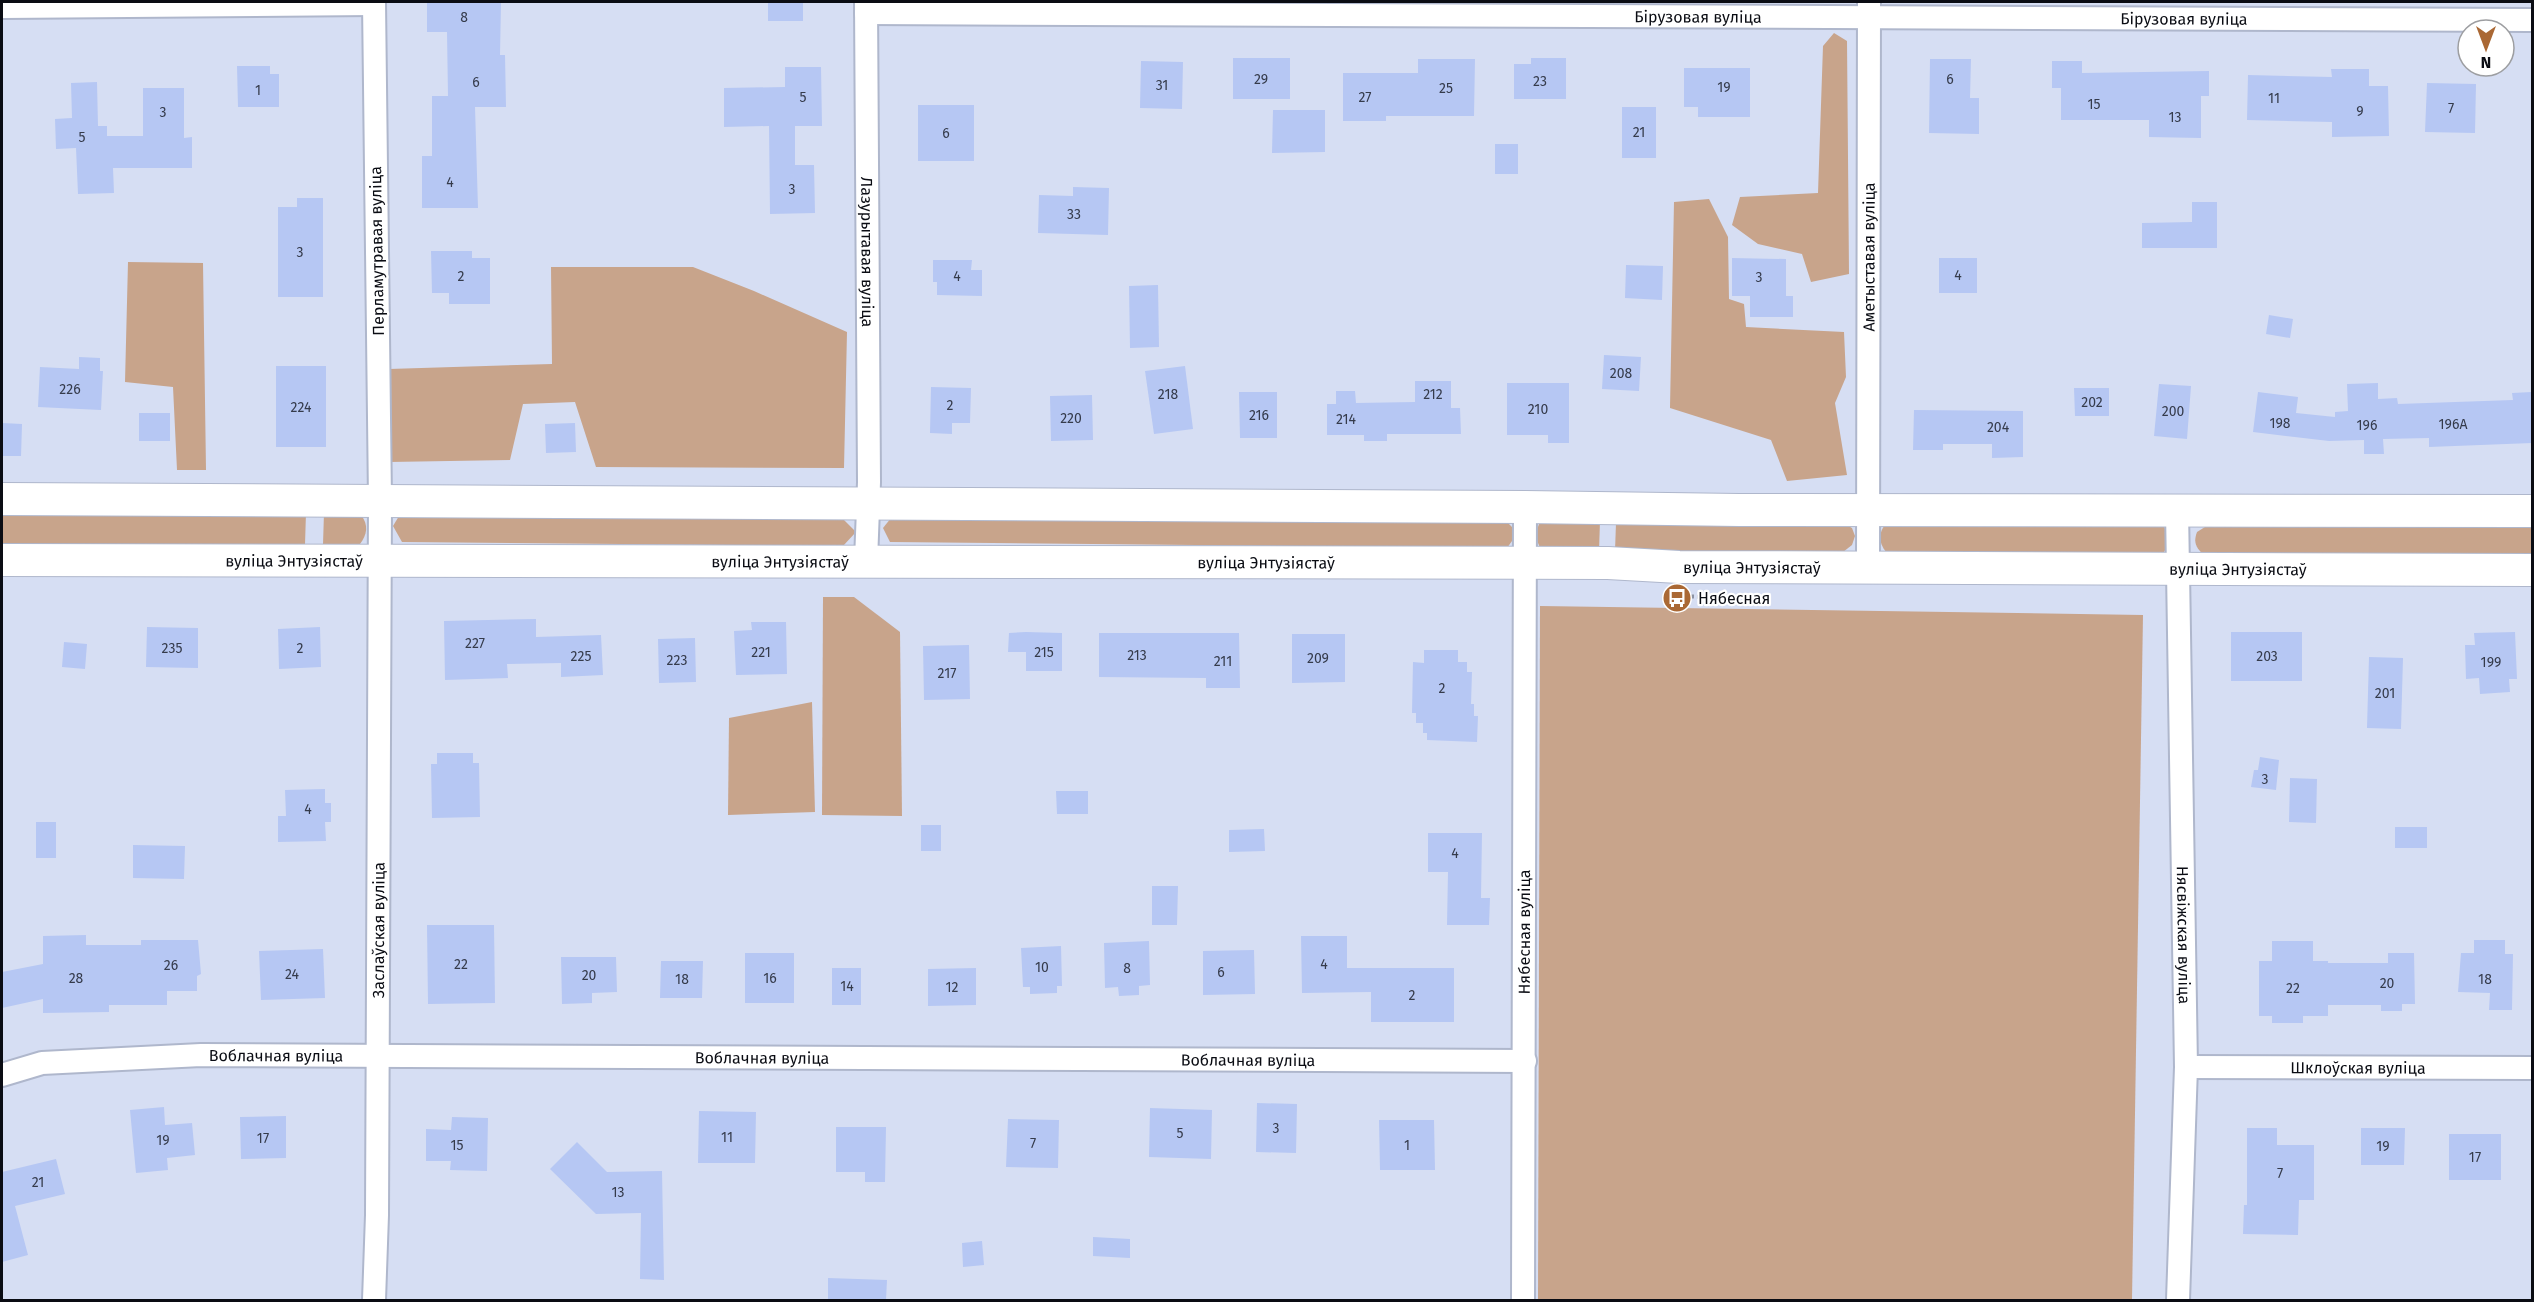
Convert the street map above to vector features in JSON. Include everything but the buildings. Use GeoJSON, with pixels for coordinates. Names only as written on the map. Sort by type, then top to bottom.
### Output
{"type":"FeatureCollection","features":[{"type":"Feature","properties":{"kind":"street"},"geometry":{"type":"LineString","coordinates":[[2,7],[374,3]]}},
{"type":"Feature","properties":{"kind":"street","name":"Перламутравая вуліца"},"geometry":{"type":"LineString","coordinates":[[374,3],[379,560]]}},
{"type":"Feature","properties":{"kind":"street","name":"Бірузовая вуліца"},"geometry":{"type":"LineString","coordinates":[[866,7],[1869,10],[2532,20]]}},
{"type":"Feature","properties":{"kind":"street","name":"Лазурытавая вуліца"},"geometry":{"type":"LineString","coordinates":[[866,7],[868,504],[866,561]]}},
{"type":"Feature","properties":{"kind":"street","name":"Аметыставая вуліца"},"geometry":{"type":"LineString","coordinates":[[1868,567],[1869,10]]}},
{"type":"Feature","properties":{"kind":"street"},"geometry":{"type":"LineString","coordinates":[[2,499],[1867,510],[2532,511]]}},
{"type":"Feature","properties":{"kind":"street","name":"Нябесная вуліца"},"geometry":{"type":"LineString","coordinates":[[1523,1300],[1525,507]]}},
{"type":"Feature","properties":{"kind":"street","name":"Нясвіжская вуліца"},"geometry":{"type":"LineString","coordinates":[[2177,509],[2186,1067],[2178,1300]]}},
{"type":"Feature","properties":{"kind":"street","name":"вуліца Энтузіястаў"},"geometry":{"type":"LineString","coordinates":[[2,560],[866,561],[2532,570]]}},
{"type":"Feature","properties":{"kind":"street","name":"Заслаўская вуліца"},"geometry":{"type":"LineString","coordinates":[[374,1300],[377,1215],[379,560]]}},
{"type":"Feature","properties":{"kind":"street","name":"Воблачная вуліца"},"geometry":{"type":"LineString","coordinates":[[2,1075],[42,1063],[190,1055],[1525,1061]]}},
{"type":"Feature","properties":{"kind":"street","name":"Шклоўская вуліца"},"geometry":{"type":"LineString","coordinates":[[2186,1067],[2532,1068]]}},
{"type":"Feature","properties":{"kind":"shaded area"},"geometry":{"type":"Polygon","coordinates":[[[1834,33],[1847,41],[1849,274],[1811,282],[1802,254],[1758,244],[1732,225],[1740,197],[1818,193],[1823,46],[1834,33]]]}},
{"type":"Feature","properties":{"kind":"shaded area"},"geometry":{"type":"Polygon","coordinates":[[[1709,199],[1728,237],[1729,299],[1744,304],[1746,327],[1844,332],[1846,377],[1835,403],[1847,475],[1787,481],[1771,440],[1670,408],[1674,202],[1709,199]]]}},
{"type":"Feature","properties":{"kind":"shaded area"},"geometry":{"type":"Polygon","coordinates":[[[128,262],[203,263],[206,470],[177,470],[173,387],[125,382],[128,262]]]}},
{"type":"Feature","properties":{"kind":"shaded area"},"geometry":{"type":"Polygon","coordinates":[[[551,267],[693,267],[847,332],[844,468],[596,467],[575,402],[523,404],[510,460],[389,462],[389,369],[552,364],[551,267]]]}},
{"type":"Feature","properties":{"kind":"shaded area"},"geometry":{"type":"Polygon","coordinates":[[[402,511],[844,520],[856,532],[843,546],[402,542],[393,526],[402,511]]]}},
{"type":"Feature","properties":{"kind":"shaded area"},"geometry":{"type":"Polygon","coordinates":[[[2,512],[306,512],[305,544],[2,544],[2,512]]]}},
{"type":"Feature","properties":{"kind":"shaded area"},"geometry":{"type":"Polygon","coordinates":[[[324,512],[361,515],[366,530],[360,544],[323,545],[324,512]]]}},
{"type":"Feature","properties":{"kind":"shaded area"},"geometry":{"type":"Polygon","coordinates":[[[891,518],[1506,521],[1513,528],[1512,541],[1507,548],[890,542],[883,528],[891,518]]]}},
{"type":"Feature","properties":{"kind":"shaded area"},"geometry":{"type":"Polygon","coordinates":[[[1541,520],[1600,521],[1599,551],[1542,551],[1537,535],[1541,520]]]}},
{"type":"Feature","properties":{"kind":"shaded area"},"geometry":{"type":"Polygon","coordinates":[[[1887,522],[2162,523],[2167,535],[2167,543],[2163,554],[1886,552],[1880,537],[1887,522]]]}},
{"type":"Feature","properties":{"kind":"shaded area"},"geometry":{"type":"Polygon","coordinates":[[[1616,523],[1843,523],[1852,528],[1855,536],[1852,545],[1843,552],[1615,551],[1616,523]]]}},
{"type":"Feature","properties":{"kind":"shaded area"},"geometry":{"type":"Polygon","coordinates":[[[2205,527],[2532,527],[2532,557],[2205,556],[2197,548],[2195,539],[2197,532],[2205,527]]]}},
{"type":"Feature","properties":{"kind":"shaded area"},"geometry":{"type":"Polygon","coordinates":[[[823,597],[854,597],[900,632],[902,816],[822,815],[823,597]]]}},
{"type":"Feature","properties":{"kind":"shaded area"},"geometry":{"type":"Polygon","coordinates":[[[1540,606],[2143,615],[2132,1300],[1538,1300],[1540,606]]]}},
{"type":"Feature","properties":{"kind":"shaded area"},"geometry":{"type":"Polygon","coordinates":[[[812,702],[815,812],[728,815],[729,718],[812,702]]]}},
{"type":"Feature","properties":{"kind":"place","name":"Нябесная"},"geometry":{"type":"Point","coordinates":[1677,598]}}]}
